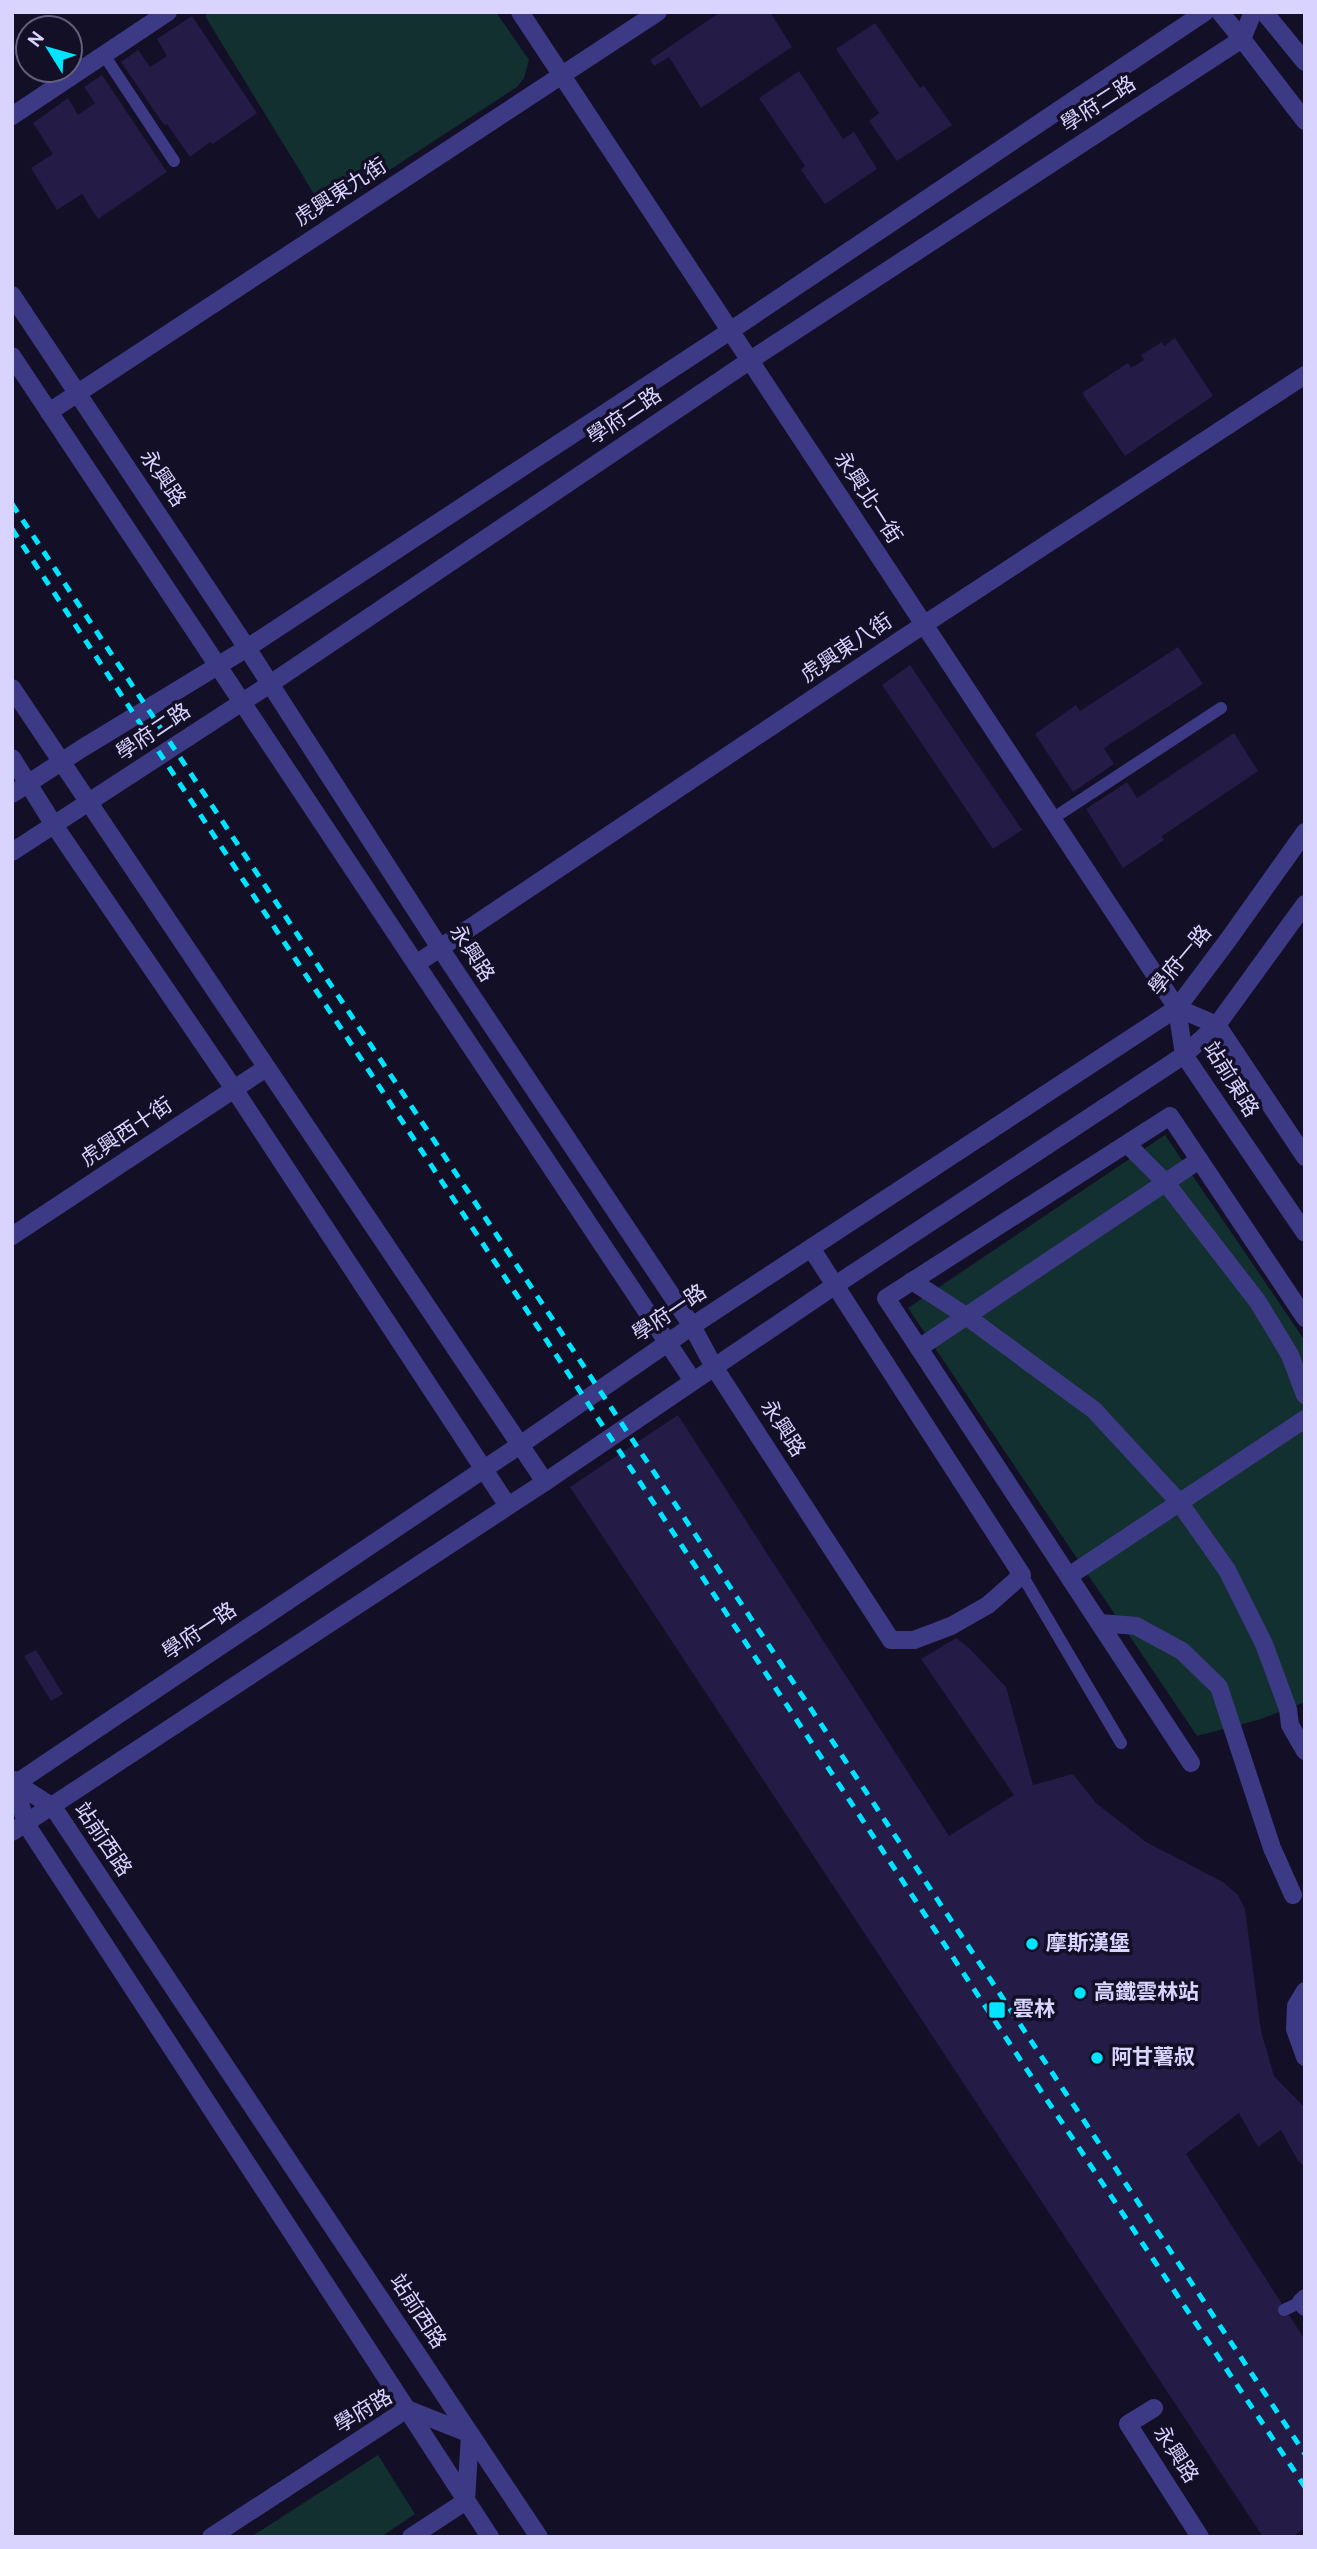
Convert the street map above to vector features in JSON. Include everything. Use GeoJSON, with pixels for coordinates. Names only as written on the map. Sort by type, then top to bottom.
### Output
{"type":"FeatureCollection","features":[{"type":"Feature","properties":{"kind":"street"},"geometry":{"type":"LineString","coordinates":[[12,116],[168,12]]}},
{"type":"Feature","properties":{"kind":"street","name":"永興北一街"},"geometry":{"type":"LineString","coordinates":[[520,12],[1177,1008]]}},
{"type":"Feature","properties":{"kind":"street","name":"虎興東九街"},"geometry":{"type":"LineString","coordinates":[[49,412],[658,12]]}},
{"type":"Feature","properties":{"kind":"street","name":"學府二路"},"geometry":{"type":"LineString","coordinates":[[12,794],[247,648],[730,331],[1205,12]]}},
{"type":"Feature","properties":{"kind":"street"},"geometry":{"type":"LineString","coordinates":[[1220,12],[1305,121]]}},
{"type":"Feature","properties":{"kind":"street"},"geometry":{"type":"LineString","coordinates":[[1242,38],[1253,12]]}},
{"type":"Feature","properties":{"kind":"street"},"geometry":{"type":"LineString","coordinates":[[1264,12],[1305,62]]}},
{"type":"Feature","properties":{"kind":"street","name":"學府二路"},"geometry":{"type":"LineString","coordinates":[[12,852],[270,684],[749,361],[1242,38]]}},
{"type":"Feature","properties":{"kind":"street","name":"永興路"},"geometry":{"type":"LineString","coordinates":[[12,295],[247,648],[440,948],[692,1326],[714,1367],[891,1640],[914,1640],[951,1626],[988,1605],[1022,1575]]}},
{"type":"Feature","properties":{"kind":"street"},"geometry":{"type":"LineString","coordinates":[[12,356],[693,1381]]}},
{"type":"Feature","properties":{"kind":"street","name":"虎興東八街"},"geometry":{"type":"LineString","coordinates":[[416,964],[923,625],[1305,375]]}},
{"type":"Feature","properties":{"kind":"street"},"geometry":{"type":"LineString","coordinates":[[12,688],[545,1482]]}},
{"type":"Feature","properties":{"kind":"street"},"geometry":{"type":"LineString","coordinates":[[12,758],[508,1506]]}},
{"type":"Feature","properties":{"kind":"street","name":"學府一路"},"geometry":{"type":"LineString","coordinates":[[14,1782],[520,1445],[692,1326],[1177,1008],[1305,832]]}},
{"type":"Feature","properties":{"kind":"street"},"geometry":{"type":"LineString","coordinates":[[19,1828],[545,1482],[834,1286],[1184,1055],[1217,1025],[1305,904]]}},
{"type":"Feature","properties":{"kind":"street","name":"站前東路"},"geometry":{"type":"LineString","coordinates":[[1177,1008],[1217,1025],[1305,1157]]}},
{"type":"Feature","properties":{"kind":"street","name":"站前東路"},"geometry":{"type":"LineString","coordinates":[[1177,1008],[1184,1055],[1305,1233]]}},
{"type":"Feature","properties":{"kind":"street","name":"虎興西十街"},"geometry":{"type":"LineString","coordinates":[[12,1236],[266,1068]]}},
{"type":"Feature","properties":{"kind":"street"},"geometry":{"type":"LineString","coordinates":[[1191,1763],[886,1298],[1170,1116],[1305,1318]]}},
{"type":"Feature","properties":{"kind":"street"},"geometry":{"type":"LineString","coordinates":[[1127,1143],[1166,1183],[1258,1302],[1290,1355],[1305,1395]]}},
{"type":"Feature","properties":{"kind":"street"},"geometry":{"type":"LineString","coordinates":[[919,1348],[1199,1160]]}},
{"type":"Feature","properties":{"kind":"street"},"geometry":{"type":"LineString","coordinates":[[811,1248],[1022,1575]]}},
{"type":"Feature","properties":{"kind":"street"},"geometry":{"type":"LineString","coordinates":[[912,1281],[966,1316],[1094,1410],[1179,1503],[1227,1570],[1264,1644],[1288,1709],[1290,1724],[1305,1751]]}},
{"type":"Feature","properties":{"kind":"street"},"geometry":{"type":"LineString","coordinates":[[1069,1576],[1305,1419]]}},
{"type":"Feature","properties":{"kind":"street"},"geometry":{"type":"LineString","coordinates":[[1100,1623],[1136,1626],[1182,1651],[1219,1687],[1267,1837],[1293,1895]]}},
{"type":"Feature","properties":{"kind":"street"},"geometry":{"type":"LineString","coordinates":[[14,1782],[19,1828],[490,2537]]}},
{"type":"Feature","properties":{"kind":"street","name":"站前西路"},"geometry":{"type":"LineString","coordinates":[[14,1782],[52,1807],[539,2537]]}},
{"type":"Feature","properties":{"kind":"street"},"geometry":{"type":"LineString","coordinates":[[1305,1991],[1296,2006],[1295,2029],[1305,2057]]}},
{"type":"Feature","properties":{"kind":"street","name":"永興路"},"geometry":{"type":"LineString","coordinates":[[1154,2408],[1128,2424],[1200,2537]]}},
{"type":"Feature","properties":{"kind":"street","name":"學府路"},"geometry":{"type":"LineString","coordinates":[[211,2537],[407,2409],[470,2434]]}},
{"type":"Feature","properties":{"kind":"street"},"geometry":{"type":"LineString","coordinates":[[466,2501],[470,2434]]}},
{"type":"Feature","properties":{"kind":"street"},"geometry":{"type":"LineString","coordinates":[[411,2537],[466,2501]]}},
{"type":"Feature","properties":{"kind":"lane"},"geometry":{"type":"LineString","coordinates":[[104,55],[174,162]]}},
{"type":"Feature","properties":{"kind":"lane"},"geometry":{"type":"LineString","coordinates":[[1052,819],[1221,708]]}},
{"type":"Feature","properties":{"kind":"lane"},"geometry":{"type":"LineString","coordinates":[[1022,1575],[1121,1743]]}},
{"type":"Feature","properties":{"kind":"lane"},"geometry":{"type":"LineString","coordinates":[[1284,2310],[1304,2302]]}},
{"type":"Feature","properties":{"kind":"green space"},"geometry":{"type":"Polygon","coordinates":[[[210,12],[496,12],[529,60],[524,78],[517,87],[325,212],[205,16],[210,12]]]}},
{"type":"Feature","properties":{"kind":"green space"},"geometry":{"type":"Polygon","coordinates":[[[1165,1135],[1305,1341],[1305,1702],[1261,1719],[1197,1736],[908,1308],[1165,1135]]]}},
{"type":"Feature","properties":{"kind":"green space"},"geometry":{"type":"Polygon","coordinates":[[[378,2455],[415,2514],[381,2537],[251,2537],[378,2455]]]}},
{"type":"Feature","properties":{"kind":"building"},"geometry":{"type":"Polygon","coordinates":[[[720,12],[770,12],[792,47],[701,108],[669,57],[654,66],[650,60],[720,12]]]}},
{"type":"Feature","properties":{"kind":"building"},"geometry":{"type":"Polygon","coordinates":[[[192,16],[257,113],[190,157],[167,124],[164,125],[121,62],[138,50],[150,67],[167,56],[157,39],[192,16]]]}},
{"type":"Feature","properties":{"kind":"building"},"geometry":{"type":"Polygon","coordinates":[[[875,23],[920,88],[924,86],[952,125],[897,161],[869,121],[879,113],[836,49],[875,23]]]}},
{"type":"Feature","properties":{"kind":"building"},"geometry":{"type":"Polygon","coordinates":[[[799,71],[843,139],[854,132],[877,169],[825,204],[801,170],[805,166],[759,98],[799,71]]]}},
{"type":"Feature","properties":{"kind":"building"},"geometry":{"type":"Polygon","coordinates":[[[102,75],[167,172],[98,219],[82,194],[57,210],[31,168],[53,154],[33,123],[68,98],[78,115],[95,103],[84,87],[102,75]]]}},
{"type":"Feature","properties":{"kind":"building"},"geometry":{"type":"Polygon","coordinates":[[[1175,338],[1213,396],[1125,456],[1082,393],[1128,363],[1131,368],[1144,360],[1141,355],[1162,342],[1164,346],[1175,338]]]}},
{"type":"Feature","properties":{"kind":"building"},"geometry":{"type":"Polygon","coordinates":[[[1178,647],[1203,684],[1104,748],[1114,764],[1073,792],[1035,734],[1076,705],[1080,711],[1178,647]]]}},
{"type":"Feature","properties":{"kind":"building"},"geometry":{"type":"Polygon","coordinates":[[[910,665],[1022,830],[993,849],[882,685],[910,665]]]}},
{"type":"Feature","properties":{"kind":"building"},"geometry":{"type":"Polygon","coordinates":[[[1234,733],[1258,771],[1162,836],[1164,840],[1123,868],[1086,809],[1127,782],[1137,798],[1234,733]]]}},
{"type":"Feature","properties":{"kind":"building","name":"高鐵雲林站"},"geometry":{"type":"Polygon","coordinates":[[[678,1415],[949,1836],[1014,1795],[921,1659],[956,1638],[1006,1687],[1033,1785],[1073,1774],[1096,1803],[1146,1842],[1223,1882],[1238,1895],[1245,1909],[1261,2031],[1274,2076],[1305,2108],[1305,2167],[1298,2161],[1281,2130],[1258,2147],[1239,2113],[1186,2154],[1305,2340],[1305,2528],[1292,2537],[1263,2537],[570,1487],[678,1415]]]}},
{"type":"Feature","properties":{"kind":"building"},"geometry":{"type":"Polygon","coordinates":[[[36,1650],[63,1694],[51,1701],[24,1656],[36,1650]]]}},
{"type":"Feature","properties":{"kind":"railway"},"geometry":{"type":"LineString","coordinates":[[12,504],[1305,2454]]}},
{"type":"Feature","properties":{"kind":"railway"},"geometry":{"type":"LineString","coordinates":[[12,529],[1305,2487]]}},
{"type":"Feature","properties":{"kind":"place","name":"摩斯漢堡"},"geometry":{"type":"Point","coordinates":[1032,1944]}},
{"type":"Feature","properties":{"kind":"place","name":"高鐵雲林站"},"geometry":{"type":"Point","coordinates":[1080,1993]}},
{"type":"Feature","properties":{"kind":"place","name":"雲林"},"geometry":{"type":"Point","coordinates":[997,2010]}},
{"type":"Feature","properties":{"kind":"place","name":"阿甘薯叔"},"geometry":{"type":"Point","coordinates":[1097,2058]}}]}
